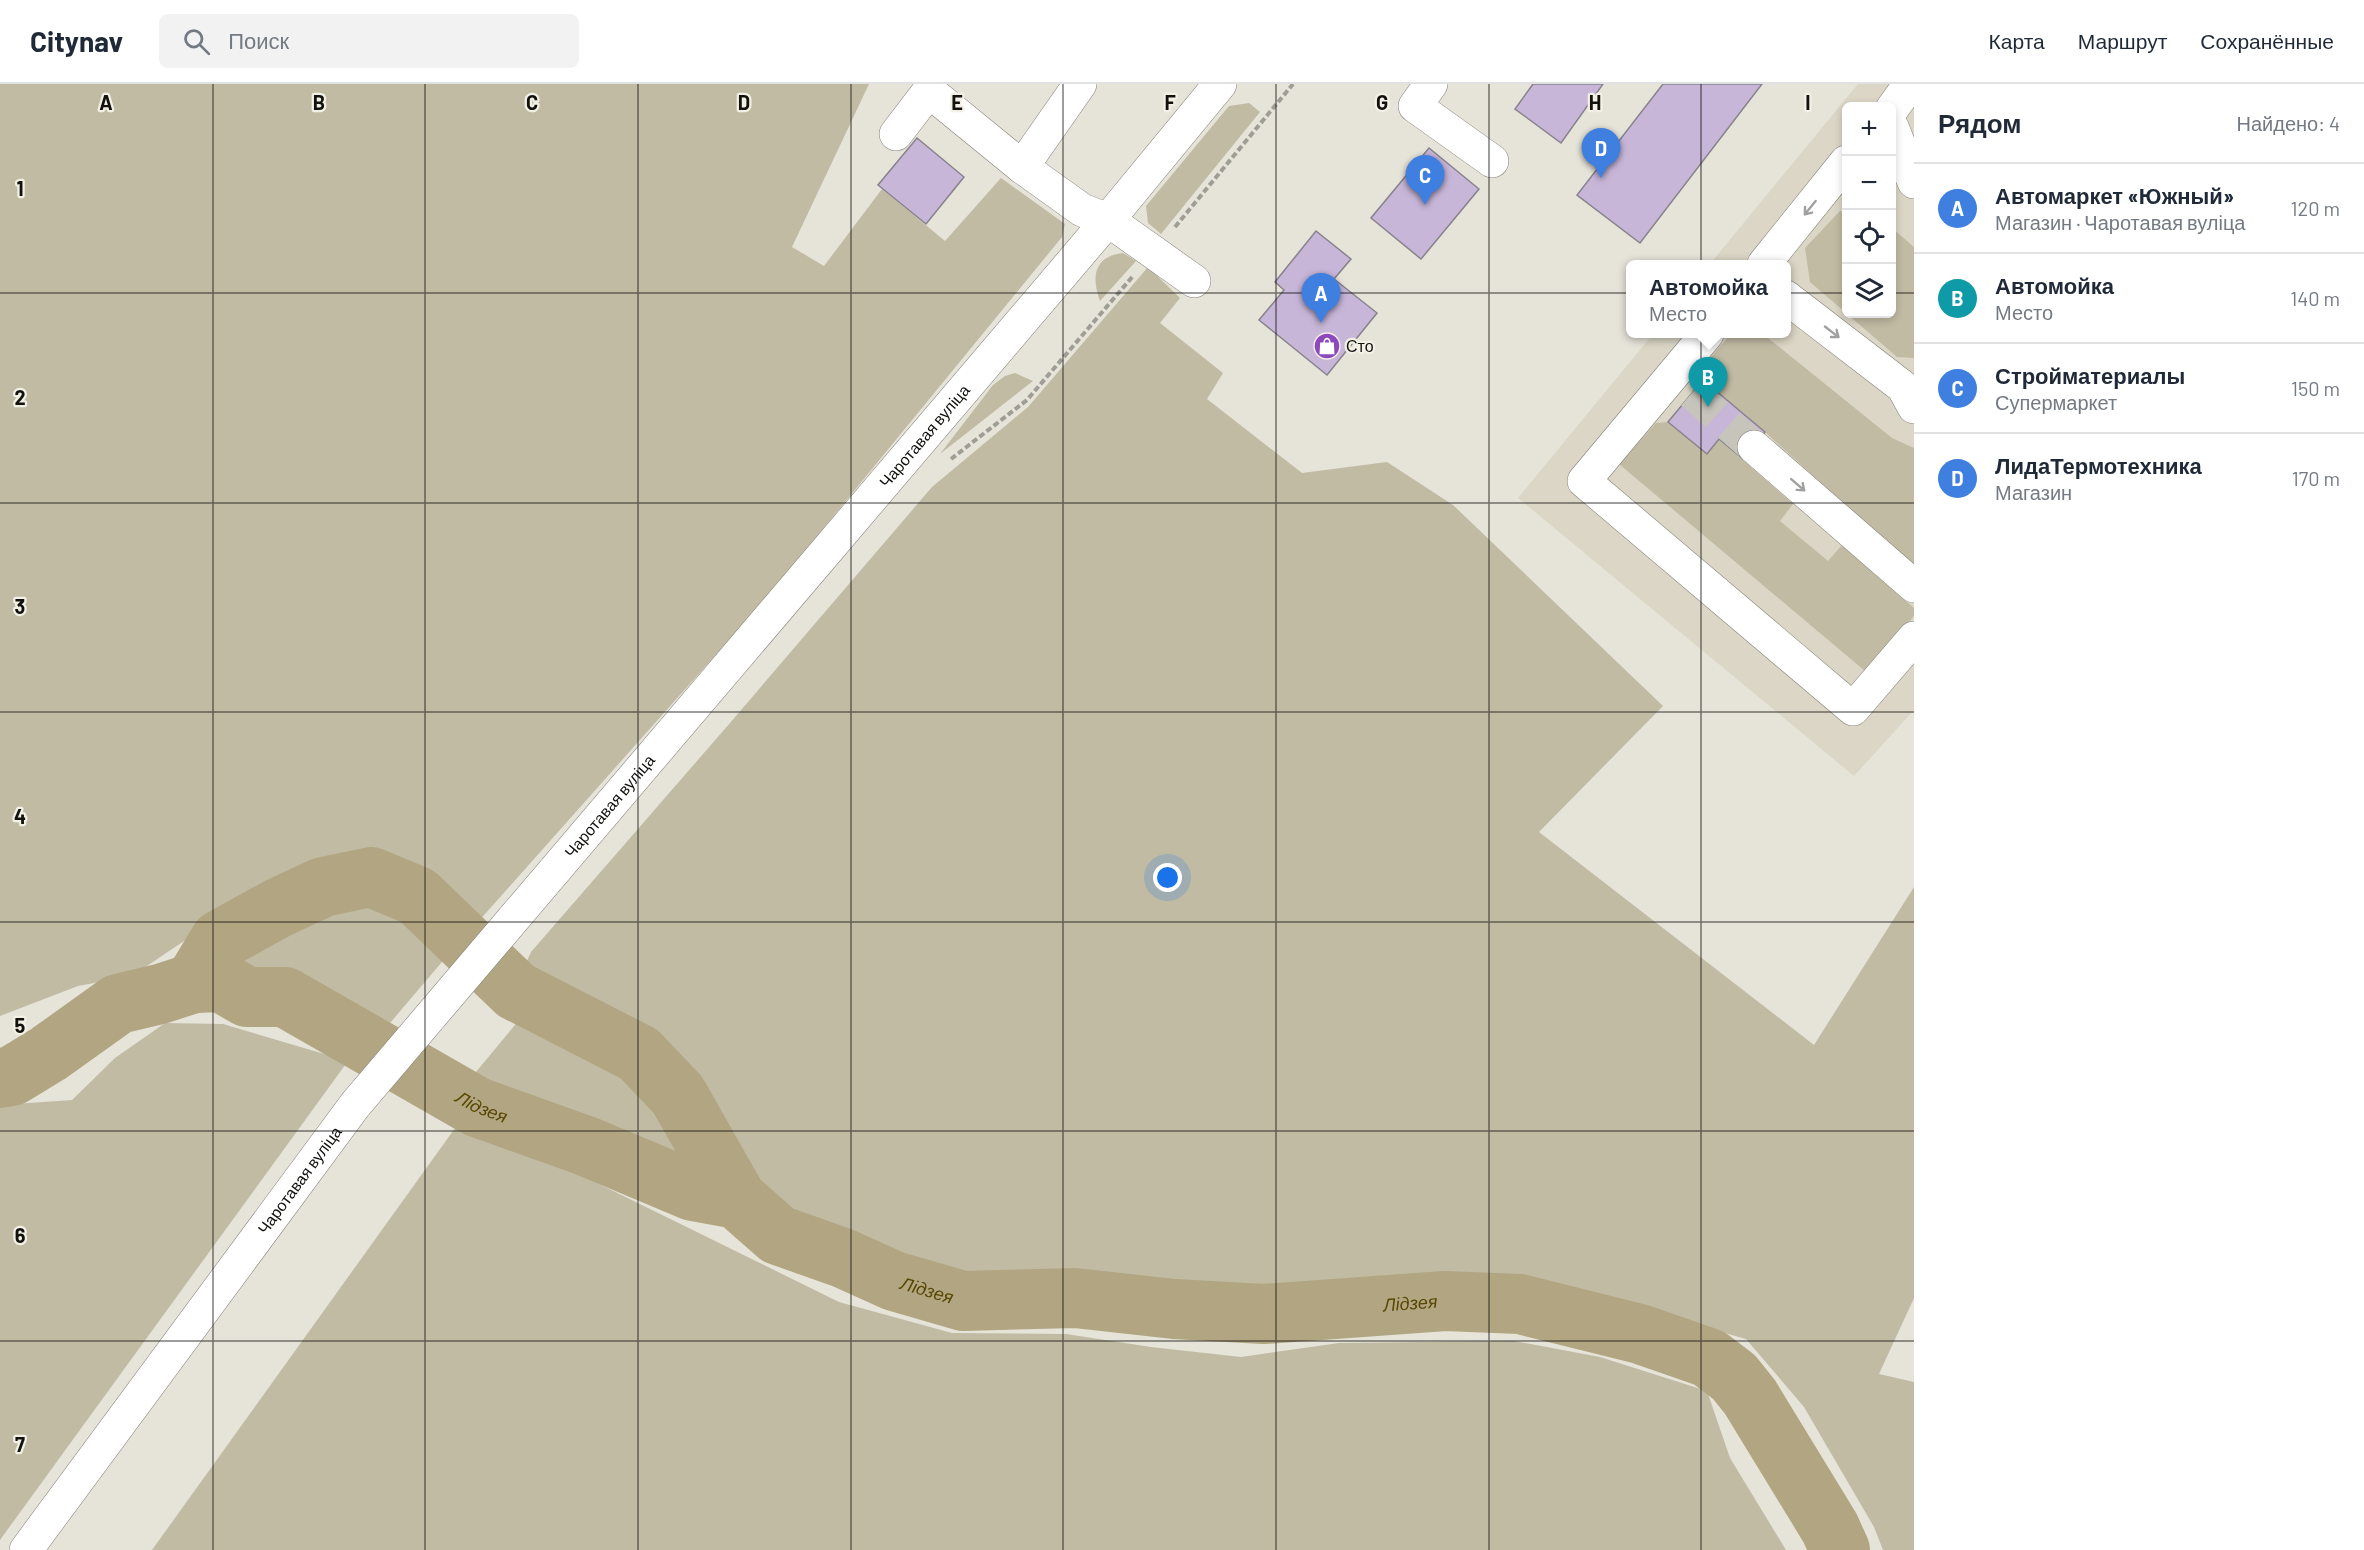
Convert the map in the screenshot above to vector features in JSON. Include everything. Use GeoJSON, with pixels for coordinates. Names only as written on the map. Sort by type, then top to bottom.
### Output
{"type":"FeatureCollection","features":[{"type":"Feature","properties":{"kind":"street"},"geometry":{"type":"LineString","coordinates":[[1022,167],[1080,84]]}},
{"type":"Feature","properties":{"kind":"street","name":"Чаротавая вуліца"},"geometry":{"type":"LineString","coordinates":[[26,1550],[355,1105],[1108,220],[1220,84]]}},
{"type":"Feature","properties":{"kind":"street"},"geometry":{"type":"LineString","coordinates":[[1431,84],[1415,106],[1492,161]]}},
{"type":"Feature","properties":{"kind":"street"},"geometry":{"type":"LineString","coordinates":[[1896,103],[1910,84]]}},
{"type":"Feature","properties":{"kind":"street"},"geometry":{"type":"LineString","coordinates":[[896,134],[929,91],[1022,167],[1083,210],[1108,220],[1194,281]]}},
{"type":"Feature","properties":{"kind":"street"},"geometry":{"type":"LineString","coordinates":[[1896,120],[1914,122]]}},
{"type":"Feature","properties":{"kind":"street"},"geometry":{"type":"LineString","coordinates":[[1896,121],[1914,128]]}},
{"type":"Feature","properties":{"kind":"street"},"geometry":{"type":"LineString","coordinates":[[1896,123],[1914,139]]}},
{"type":"Feature","properties":{"kind":"street"},"geometry":{"type":"LineString","coordinates":[[1896,127],[1914,158]]}},
{"type":"Feature","properties":{"kind":"street"},"geometry":{"type":"LineString","coordinates":[[1896,131],[1914,182]]}},
{"type":"Feature","properties":{"kind":"street"},"geometry":{"type":"LineString","coordinates":[[1767,260],[1842,167]]}},
{"type":"Feature","properties":{"kind":"street"},"geometry":{"type":"LineString","coordinates":[[1791,301],[1910,392]]}},
{"type":"Feature","properties":{"kind":"street"},"geometry":{"type":"LineString","coordinates":[[1705,338],[1682,384],[1584,481],[1853,709],[1914,638]]}},
{"type":"Feature","properties":{"kind":"street"},"geometry":{"type":"LineString","coordinates":[[1754,447],[1914,586]]}},
{"type":"Feature","properties":{"kind":"path"},"geometry":{"type":"LineString","coordinates":[[944,464],[1027,400],[1293,84]]}},
{"type":"Feature","properties":{"kind":"shaded area"},"geometry":{"type":"Polygon","coordinates":[[[0,84],[869,84],[792,247],[824,266],[882,189],[945,241],[1001,178],[1065,224],[1062,237],[768,596],[477,923],[448,888],[400,868],[356,856],[271,893],[193,935],[132,976],[78,986],[0,1016],[0,84]]]}},
{"type":"Feature","properties":{"kind":"shaded area"},"geometry":{"type":"Polygon","coordinates":[[[1858,84],[1914,84],[1914,710],[1854,776],[1518,498],[1650,338],[1791,338],[1791,260],[1713,260],[1842,103],[1842,318],[1896,318],[1896,102],[1843,102],[1858,84]]]}},
{"type":"Feature","properties":{"kind":"shaded area"},"geometry":{"type":"Polygon","coordinates":[[[1249,103],[1260,112],[1161,234],[1148,223],[1146,206],[1229,106],[1249,103]]]}},
{"type":"Feature","properties":{"kind":"shaded area"},"geometry":{"type":"Polygon","coordinates":[[[1842,211],[1842,310],[1810,282],[1805,248],[1842,211]]]}},
{"type":"Feature","properties":{"kind":"shaded area"},"geometry":{"type":"Polygon","coordinates":[[[1896,231],[1914,247],[1914,358],[1897,357],[1852,318],[1896,318],[1896,231]]]}},
{"type":"Feature","properties":{"kind":"shaded area"},"geometry":{"type":"Polygon","coordinates":[[[1123,253],[1136,261],[1100,301],[1096,284],[1097,269],[1106,258],[1123,253]]]}},
{"type":"Feature","properties":{"kind":"shaded area"},"geometry":{"type":"Polygon","coordinates":[[[1148,267],[1180,298],[1160,323],[1223,373],[1207,399],[1302,473],[1387,462],[1453,505],[1663,706],[1539,832],[1814,1045],[1914,887],[1914,1298],[1879,1374],[1914,1382],[1914,1550],[1883,1550],[1874,1527],[1804,1407],[1746,1339],[1612,1301],[1569,1303],[1498,1294],[1216,1300],[1155,1304],[1085,1287],[963,1285],[881,1262],[786,1222],[748,1191],[660,1044],[558,989],[520,976],[531,952],[932,487],[1028,407],[1148,267]]]}},
{"type":"Feature","properties":{"kind":"shaded area"},"geometry":{"type":"Polygon","coordinates":[[[1728,338],[1768,338],[1892,438],[1914,448],[1914,567],[1765,432],[1703,380],[1698,372],[1728,338]]]}},
{"type":"Feature","properties":{"kind":"shaded area"},"geometry":{"type":"Polygon","coordinates":[[[1015,373],[1033,381],[940,454],[993,385],[1005,376],[1015,373]]]}},
{"type":"Feature","properties":{"kind":"shaded area"},"geometry":{"type":"Polygon","coordinates":[[[1668,422],[1707,454],[1719,439],[1793,504],[1780,521],[1828,561],[1842,545],[1914,608],[1914,616],[1865,671],[1619,464],[1656,423],[1668,422]]]}},
{"type":"Feature","properties":{"kind":"shaded area"},"geometry":{"type":"Polygon","coordinates":[[[373,886],[411,906],[453,949],[379,1036],[286,989],[250,988],[224,977],[207,975],[228,947],[329,896],[373,886]]]}},
{"type":"Feature","properties":{"kind":"shaded area"},"geometry":{"type":"Polygon","coordinates":[[[524,1014],[626,1079],[686,1141],[694,1180],[466,1084],[524,1014]]]}},
{"type":"Feature","properties":{"kind":"shaded area"},"geometry":{"type":"Polygon","coordinates":[[[165,1023],[223,1024],[348,1061],[0,1540],[0,1105],[72,1100],[115,1058],[165,1023]]]}},
{"type":"Feature","properties":{"kind":"shaded area"},"geometry":{"type":"Polygon","coordinates":[[[463,1117],[839,1302],[952,1333],[1066,1334],[1151,1347],[1241,1357],[1339,1343],[1514,1341],[1600,1357],[1707,1391],[1730,1458],[1786,1550],[152,1550],[463,1117]]]}},
{"type":"Feature","properties":{"kind":"building"},"geometry":{"type":"Polygon","coordinates":[[[1533,84],[1603,84],[1561,143],[1515,109],[1533,84]]]}},
{"type":"Feature","properties":{"kind":"building"},"geometry":{"type":"Polygon","coordinates":[[[1663,84],[1762,84],[1640,243],[1577,195],[1663,84]]]}},
{"type":"Feature","properties":{"kind":"building"},"geometry":{"type":"Polygon","coordinates":[[[917,138],[964,177],[926,224],[878,185],[917,138]]]}},
{"type":"Feature","properties":{"kind":"building"},"geometry":{"type":"Polygon","coordinates":[[[1429,148],[1479,189],[1421,259],[1371,218],[1429,148]]]}},
{"type":"Feature","properties":{"kind":"building"},"geometry":{"type":"Polygon","coordinates":[[[1316,231],[1351,259],[1334,279],[1377,313],[1327,375],[1259,320],[1284,290],[1275,282],[1316,231]]]}},
{"type":"Feature","properties":{"kind":"building"},"geometry":{"type":"Polygon","coordinates":[[[1703,380],[1765,432],[1743,459],[1719,439],[1707,454],[1668,422],[1703,380]]]}},
{"type":"Feature","properties":{"kind":"waterway"},"geometry":{"type":"LineString","coordinates":[[194,983],[220,940],[278,908],[323,887],[371,877],[417,896],[516,991],[639,1054],[678,1095],[737,1199]]}},
{"type":"Feature","properties":{"kind":"waterway","name":"Лідзея"},"geometry":{"type":"LineString","coordinates":[[0,1078],[12,1076],[48,1054],[118,1004],[194,983],[221,982],[247,997],[285,997],[477,1107],[586,1146],[693,1191],[737,1199],[778,1235],[843,1258],[894,1281],[963,1301],[1075,1298],[1174,1309],[1264,1314],[1445,1301],[1520,1304],[1640,1334],[1709,1358],[1734,1377],[1750,1397],[1830,1528],[1840,1550]]}},
{"type":"Feature","properties":{"kind":"tunnel"},"geometry":{"type":"LineString","coordinates":[[1692,393],[1754,447]]}},
{"type":"Feature","properties":{"kind":"place","name":"ЛидаТермотехника"},"geometry":{"type":"Point","coordinates":[1601,178]}},
{"type":"Feature","properties":{"kind":"place","name":"Стройматериалы"},"geometry":{"type":"Point","coordinates":[1425,205]}},
{"type":"Feature","properties":{"kind":"place","name":"Автомаркет «Южный»"},"geometry":{"type":"Point","coordinates":[1321,323]}},
{"type":"Feature","properties":{"kind":"place","name":"Сто"},"geometry":{"type":"Point","coordinates":[1327,346]}},
{"type":"Feature","properties":{"kind":"place","name":"Автомойка"},"geometry":{"type":"Point","coordinates":[1708,407]}}]}
